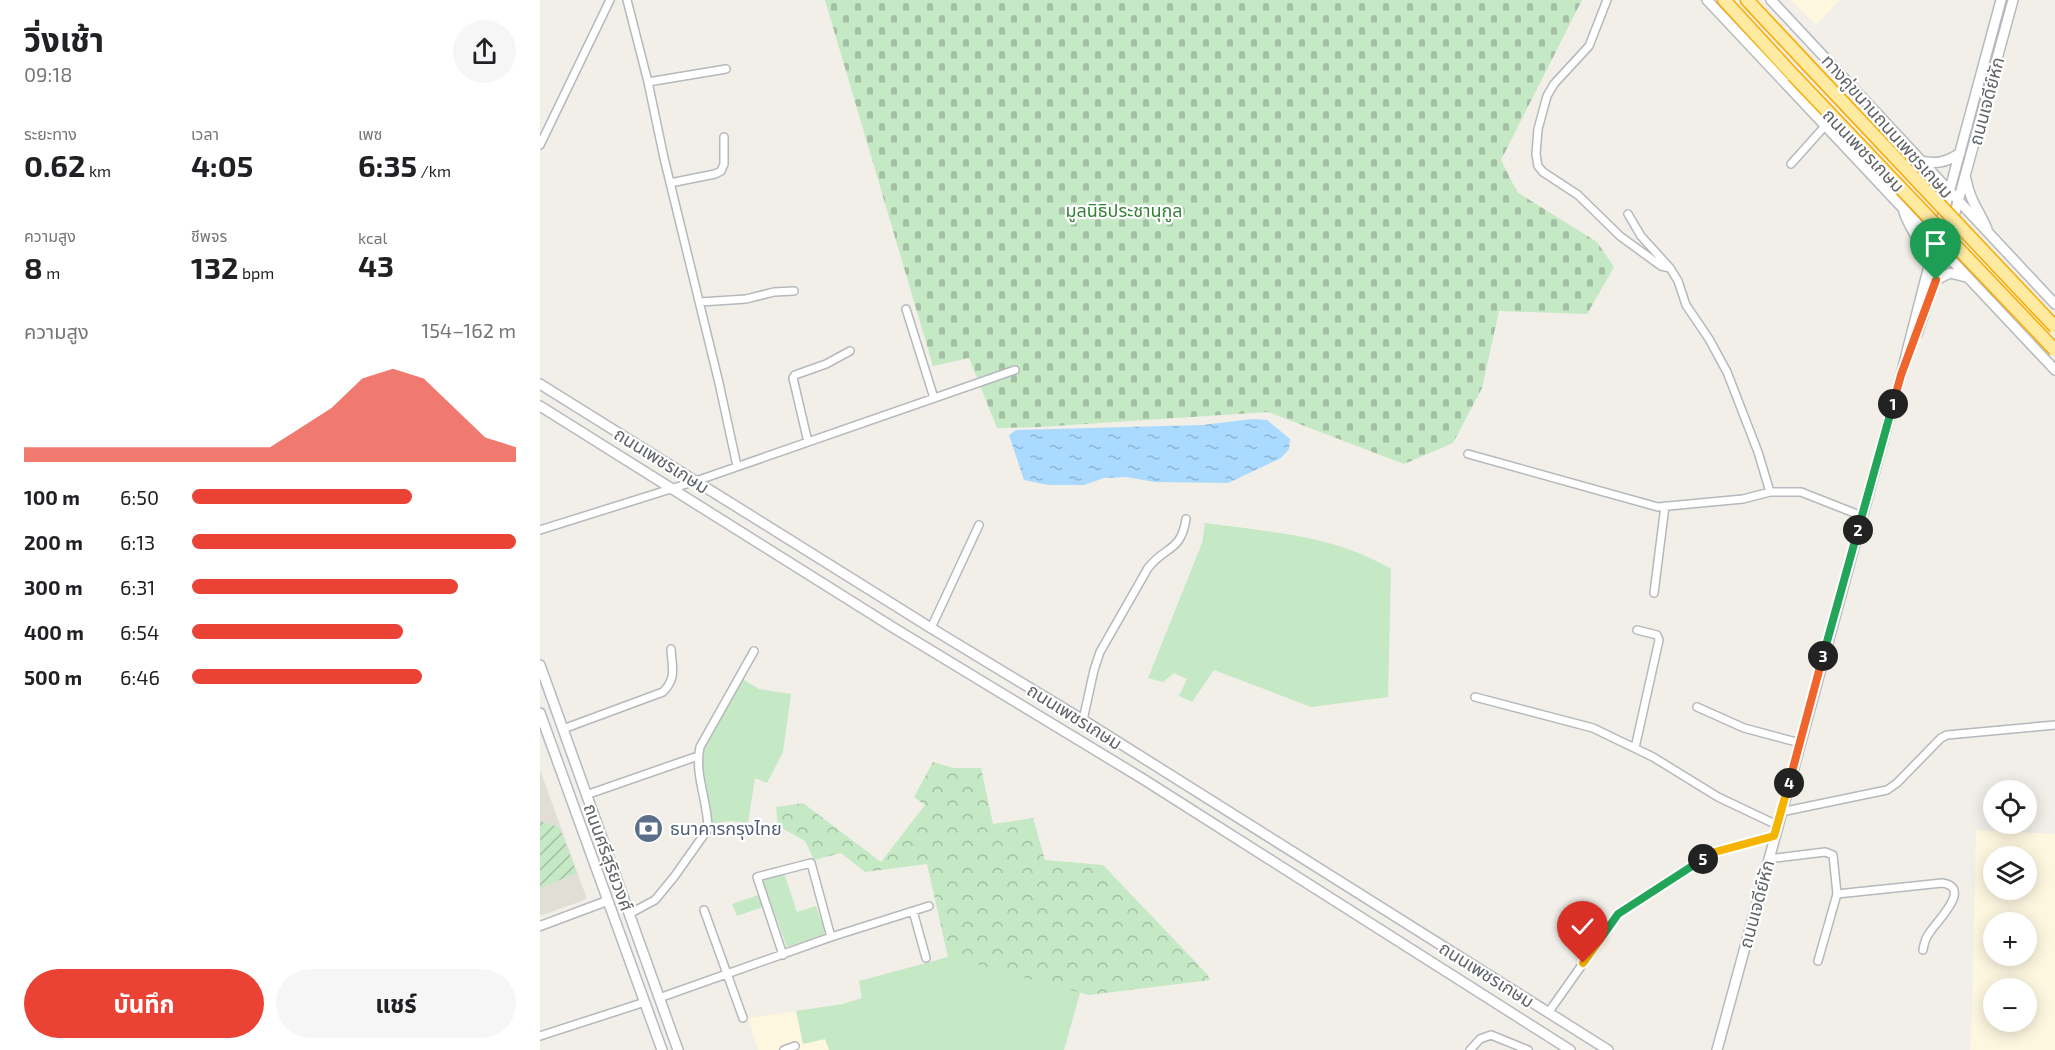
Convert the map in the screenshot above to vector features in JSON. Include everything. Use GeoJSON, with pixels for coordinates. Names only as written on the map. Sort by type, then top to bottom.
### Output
{"type":"FeatureCollection","features":[{"type":"Feature","properties":{"kind":"highway","name":"ถนนเพชรเกษม"},"geometry":{"type":"LineString","coordinates":[[1724,0],[2055,350]]}},
{"type":"Feature","properties":{"kind":"highway","name":"ถนนเพชรเกษม"},"geometry":{"type":"LineString","coordinates":[[1747,0],[2055,327]]}},
{"type":"Feature","properties":{"kind":"main road"},"geometry":{"type":"LineString","coordinates":[[1707,0],[2055,370]]}},
{"type":"Feature","properties":{"kind":"main road","name":"ทางคู่ขนานถนนเพชรเกษม"},"geometry":{"type":"LineString","coordinates":[[1771,0],[2055,304]]}},
{"type":"Feature","properties":{"kind":"main road","name":"ถนนเจดีย์หัก"},"geometry":{"type":"LineString","coordinates":[[1717,1050],[2001,0]]}},
{"type":"Feature","properties":{"kind":"main road","name":"ถนนเจดีย์หัก"},"geometry":{"type":"LineString","coordinates":[[1901,375],[1936,280],[2013,0]]}},
{"type":"Feature","properties":{"kind":"main road"},"geometry":{"type":"LineString","coordinates":[[1919,161],[1940,163],[1960,153]]}},
{"type":"Feature","properties":{"kind":"main road"},"geometry":{"type":"LineString","coordinates":[[1965,176],[1972,202],[1981,215],[1989,235]]}},
{"type":"Feature","properties":{"kind":"main road"},"geometry":{"type":"LineString","coordinates":[[1904,210],[1908,225],[1925,250],[1929,267]]}},
{"type":"Feature","properties":{"kind":"main road"},"geometry":{"type":"LineString","coordinates":[[1936,280],[1950,273],[1968,278]]}},
{"type":"Feature","properties":{"kind":"main road","name":"ถนนเพชรเกษม"},"geometry":{"type":"LineString","coordinates":[[540,384],[1083,720],[1608,1050]]}},
{"type":"Feature","properties":{"kind":"main road","name":"ถนนเพชรเกษม"},"geometry":{"type":"LineString","coordinates":[[540,406],[894,628],[1132,772],[1558,1046],[1570,1050]]}},
{"type":"Feature","properties":{"kind":"main road","name":"ถนนศรีสุริยวงศ์"},"geometry":{"type":"LineString","coordinates":[[540,665],[678,1050]]}},
{"type":"Feature","properties":{"kind":"main road","name":"ถนนศรีสุริยวงศ์"},"geometry":{"type":"LineString","coordinates":[[540,713],[662,1050]]}},
{"type":"Feature","properties":{"kind":"main road"},"geometry":{"type":"LineString","coordinates":[[1132,772],[1140,757]]}},
{"type":"Feature","properties":{"kind":"main road"},"geometry":{"type":"LineString","coordinates":[[607,901],[621,896]]}},
{"type":"Feature","properties":{"kind":"main road"},"geometry":{"type":"LineString","coordinates":[[645,1002],[659,998]]}},
{"type":"Feature","properties":{"kind":"street"},"geometry":{"type":"LineString","coordinates":[[540,145],[610,0]]}},
{"type":"Feature","properties":{"kind":"street"},"geometry":{"type":"LineString","coordinates":[[1607,0],[1589,46],[1554,84],[1547,96],[1538,129],[1536,154],[1538,166],[1543,172],[1578,195],[1620,236],[1661,266],[1670,268]]}},
{"type":"Feature","properties":{"kind":"street"},"geometry":{"type":"LineString","coordinates":[[630,1],[670,183],[737,466]]}},
{"type":"Feature","properties":{"kind":"street"},"geometry":{"type":"LineString","coordinates":[[648,82],[726,69]]}},
{"type":"Feature","properties":{"kind":"street"},"geometry":{"type":"LineString","coordinates":[[1791,164],[1825,126]]}},
{"type":"Feature","properties":{"kind":"street"},"geometry":{"type":"LineString","coordinates":[[670,183],[721,171],[724,164],[724,137]]}},
{"type":"Feature","properties":{"kind":"street"},"geometry":{"type":"LineString","coordinates":[[1628,214],[1641,236],[1670,268],[1678,281],[1686,305],[1709,339],[1727,372],[1758,452],[1770,492]]}},
{"type":"Feature","properties":{"kind":"street"},"geometry":{"type":"LineString","coordinates":[[700,302],[746,299],[774,292],[794,291]]}},
{"type":"Feature","properties":{"kind":"street"},"geometry":{"type":"LineString","coordinates":[[906,309],[934,398]]}},
{"type":"Feature","properties":{"kind":"street"},"geometry":{"type":"LineString","coordinates":[[808,442],[793,378],[795,375],[826,364],[850,351]]}},
{"type":"Feature","properties":{"kind":"street"},"geometry":{"type":"LineString","coordinates":[[540,530],[696,481],[1015,370]]}},
{"type":"Feature","properties":{"kind":"street"},"geometry":{"type":"LineString","coordinates":[[1468,454],[1658,507],[1743,499],[1770,492],[1801,492],[1862,516]]}},
{"type":"Feature","properties":{"kind":"street"},"geometry":{"type":"LineString","coordinates":[[1654,593],[1665,506]]}},
{"type":"Feature","properties":{"kind":"street"},"geometry":{"type":"LineString","coordinates":[[1083,720],[1094,670],[1106,640],[1148,568],[1181,539],[1186,519]]}},
{"type":"Feature","properties":{"kind":"street"},"geometry":{"type":"LineString","coordinates":[[931,628],[979,525]]}},
{"type":"Feature","properties":{"kind":"street"},"geometry":{"type":"LineString","coordinates":[[1635,748],[1659,640],[1657,635],[1637,630]]}},
{"type":"Feature","properties":{"kind":"street"},"geometry":{"type":"LineString","coordinates":[[563,729],[663,692],[671,684],[673,678],[671,649]]}},
{"type":"Feature","properties":{"kind":"street"},"geometry":{"type":"LineString","coordinates":[[629,914],[655,900],[708,829],[700,787],[698,756],[700,747],[754,651]]}},
{"type":"Feature","properties":{"kind":"street"},"geometry":{"type":"LineString","coordinates":[[1475,697],[1593,729],[1653,756],[1718,797],[1778,825]]}},
{"type":"Feature","properties":{"kind":"street"},"geometry":{"type":"LineString","coordinates":[[1697,707],[1744,728],[1800,743]]}},
{"type":"Feature","properties":{"kind":"street"},"geometry":{"type":"LineString","coordinates":[[1781,812],[1887,790],[1897,783],[1941,738],[1947,735],[2055,725]]}},
{"type":"Feature","properties":{"kind":"street"},"geometry":{"type":"LineString","coordinates":[[586,795],[698,756]]}},
{"type":"Feature","properties":{"kind":"street"},"geometry":{"type":"LineString","coordinates":[[1548,1013],[1618,914],[1715,852],[1774,836]]}},
{"type":"Feature","properties":{"kind":"street"},"geometry":{"type":"LineString","coordinates":[[1768,859],[1830,853],[1835,861],[1837,894],[1818,961]]}},
{"type":"Feature","properties":{"kind":"street"},"geometry":{"type":"LineString","coordinates":[[783,954],[758,878],[811,863],[831,937]]}},
{"type":"Feature","properties":{"kind":"street"},"geometry":{"type":"LineString","coordinates":[[1837,894],[1949,884],[1954,892],[1953,901],[1927,936],[1923,950]]}},
{"type":"Feature","properties":{"kind":"street"},"geometry":{"type":"LineString","coordinates":[[540,926],[607,901]]}},
{"type":"Feature","properties":{"kind":"street"},"geometry":{"type":"LineString","coordinates":[[659,998],[831,937],[929,906]]}},
{"type":"Feature","properties":{"kind":"street"},"geometry":{"type":"LineString","coordinates":[[704,910],[743,1018]]}},
{"type":"Feature","properties":{"kind":"street"},"geometry":{"type":"LineString","coordinates":[[913,911],[926,958]]}},
{"type":"Feature","properties":{"kind":"street"},"geometry":{"type":"LineString","coordinates":[[540,1036],[645,1002]]}},
{"type":"Feature","properties":{"kind":"street"},"geometry":{"type":"LineString","coordinates":[[1470,1050],[1480,1039],[1491,1035],[1528,1050]]}},
{"type":"Feature","properties":{"kind":"street"},"geometry":{"type":"LineString","coordinates":[[784,1050],[795,1046]]}},
{"type":"Feature","properties":{"kind":"shaded area"},"geometry":{"type":"Polygon","coordinates":[[[1791,0],[1840,0],[1816,25],[1791,0]]]}},
{"type":"Feature","properties":{"kind":"shaded area"},"geometry":{"type":"Polygon","coordinates":[[[540,770],[587,899],[540,916],[540,770]]]}},
{"type":"Feature","properties":{"kind":"shaded area"},"geometry":{"type":"Polygon","coordinates":[[[1976,830],[1983,830],[1983,834],[2055,834],[2055,1050],[1970,1050],[1976,830]]]}},
{"type":"Feature","properties":{"kind":"shaded area"},"geometry":{"type":"Polygon","coordinates":[[[819,1008],[831,1050],[758,1050],[748,1018],[819,1008]]]}},
{"type":"Feature","properties":{"kind":"green space","name":"มูลนิธิประชานุกูล"},"geometry":{"type":"Polygon","coordinates":[[[825,0],[1582,0],[1501,160],[1517,192],[1597,242],[1614,267],[1587,314],[1499,311],[1482,388],[1453,443],[1404,464],[1268,412],[997,428],[969,358],[933,366],[825,0]]]}},
{"type":"Feature","properties":{"kind":"green space"},"geometry":{"type":"Polygon","coordinates":[[[1205,523],[1324,542],[1347,549],[1391,569],[1388,697],[1311,707],[1214,670],[1192,702],[1179,696],[1187,679],[1174,673],[1163,682],[1148,678],[1202,543],[1205,523]]]}},
{"type":"Feature","properties":{"kind":"green space"},"geometry":{"type":"Polygon","coordinates":[[[741,678],[759,689],[791,694],[783,752],[767,783],[755,778],[748,823],[730,821],[708,824],[700,787],[700,747],[741,678]]]}},
{"type":"Feature","properties":{"kind":"green space"},"geometry":{"type":"Polygon","coordinates":[[[933,762],[953,768],[981,768],[993,824],[1033,818],[1045,860],[1103,865],[1207,974],[1210,980],[1089,995],[948,957],[927,864],[865,872],[841,853],[814,860],[805,841],[778,826],[776,807],[803,803],[881,862],[925,805],[914,797],[933,762]]]}},
{"type":"Feature","properties":{"kind":"green space"},"geometry":{"type":"Polygon","coordinates":[[[540,821],[559,827],[577,873],[540,888],[540,821]]]}},
{"type":"Feature","properties":{"kind":"green space"},"geometry":{"type":"Polygon","coordinates":[[[784,873],[797,912],[816,906],[825,931],[824,934],[787,947],[762,879],[784,873]]]}},
{"type":"Feature","properties":{"kind":"green space"},"geometry":{"type":"Polygon","coordinates":[[[758,895],[763,907],[737,916],[732,904],[758,895]]]}},
{"type":"Feature","properties":{"kind":"green space"},"geometry":{"type":"Polygon","coordinates":[[[991,917],[1080,993],[1064,1050],[829,1050],[825,1039],[803,1044],[796,1011],[843,1004],[862,998],[859,981],[948,957],[991,917]]]}},
{"type":"Feature","properties":{"kind":"water"},"geometry":{"type":"Polygon","coordinates":[[[1253,419],[1267,420],[1290,439],[1289,449],[1281,458],[1228,483],[1155,482],[1126,477],[1104,478],[1084,485],[1048,485],[1024,480],[1009,435],[1016,430],[1202,425],[1253,419]]]}},
{"type":"Feature","properties":{"kind":"place","name":"ธนาคารกรุงไทย"},"geometry":{"type":"Point","coordinates":[649,828]}},
{"type":"Feature","properties":{"kind":"route"},"geometry":{"type":"LineString","coordinates":[[1583,963],[1618,914],[1656,888],[1715,852],[1774,836],[1901,375],[1936,280]]}}]}
